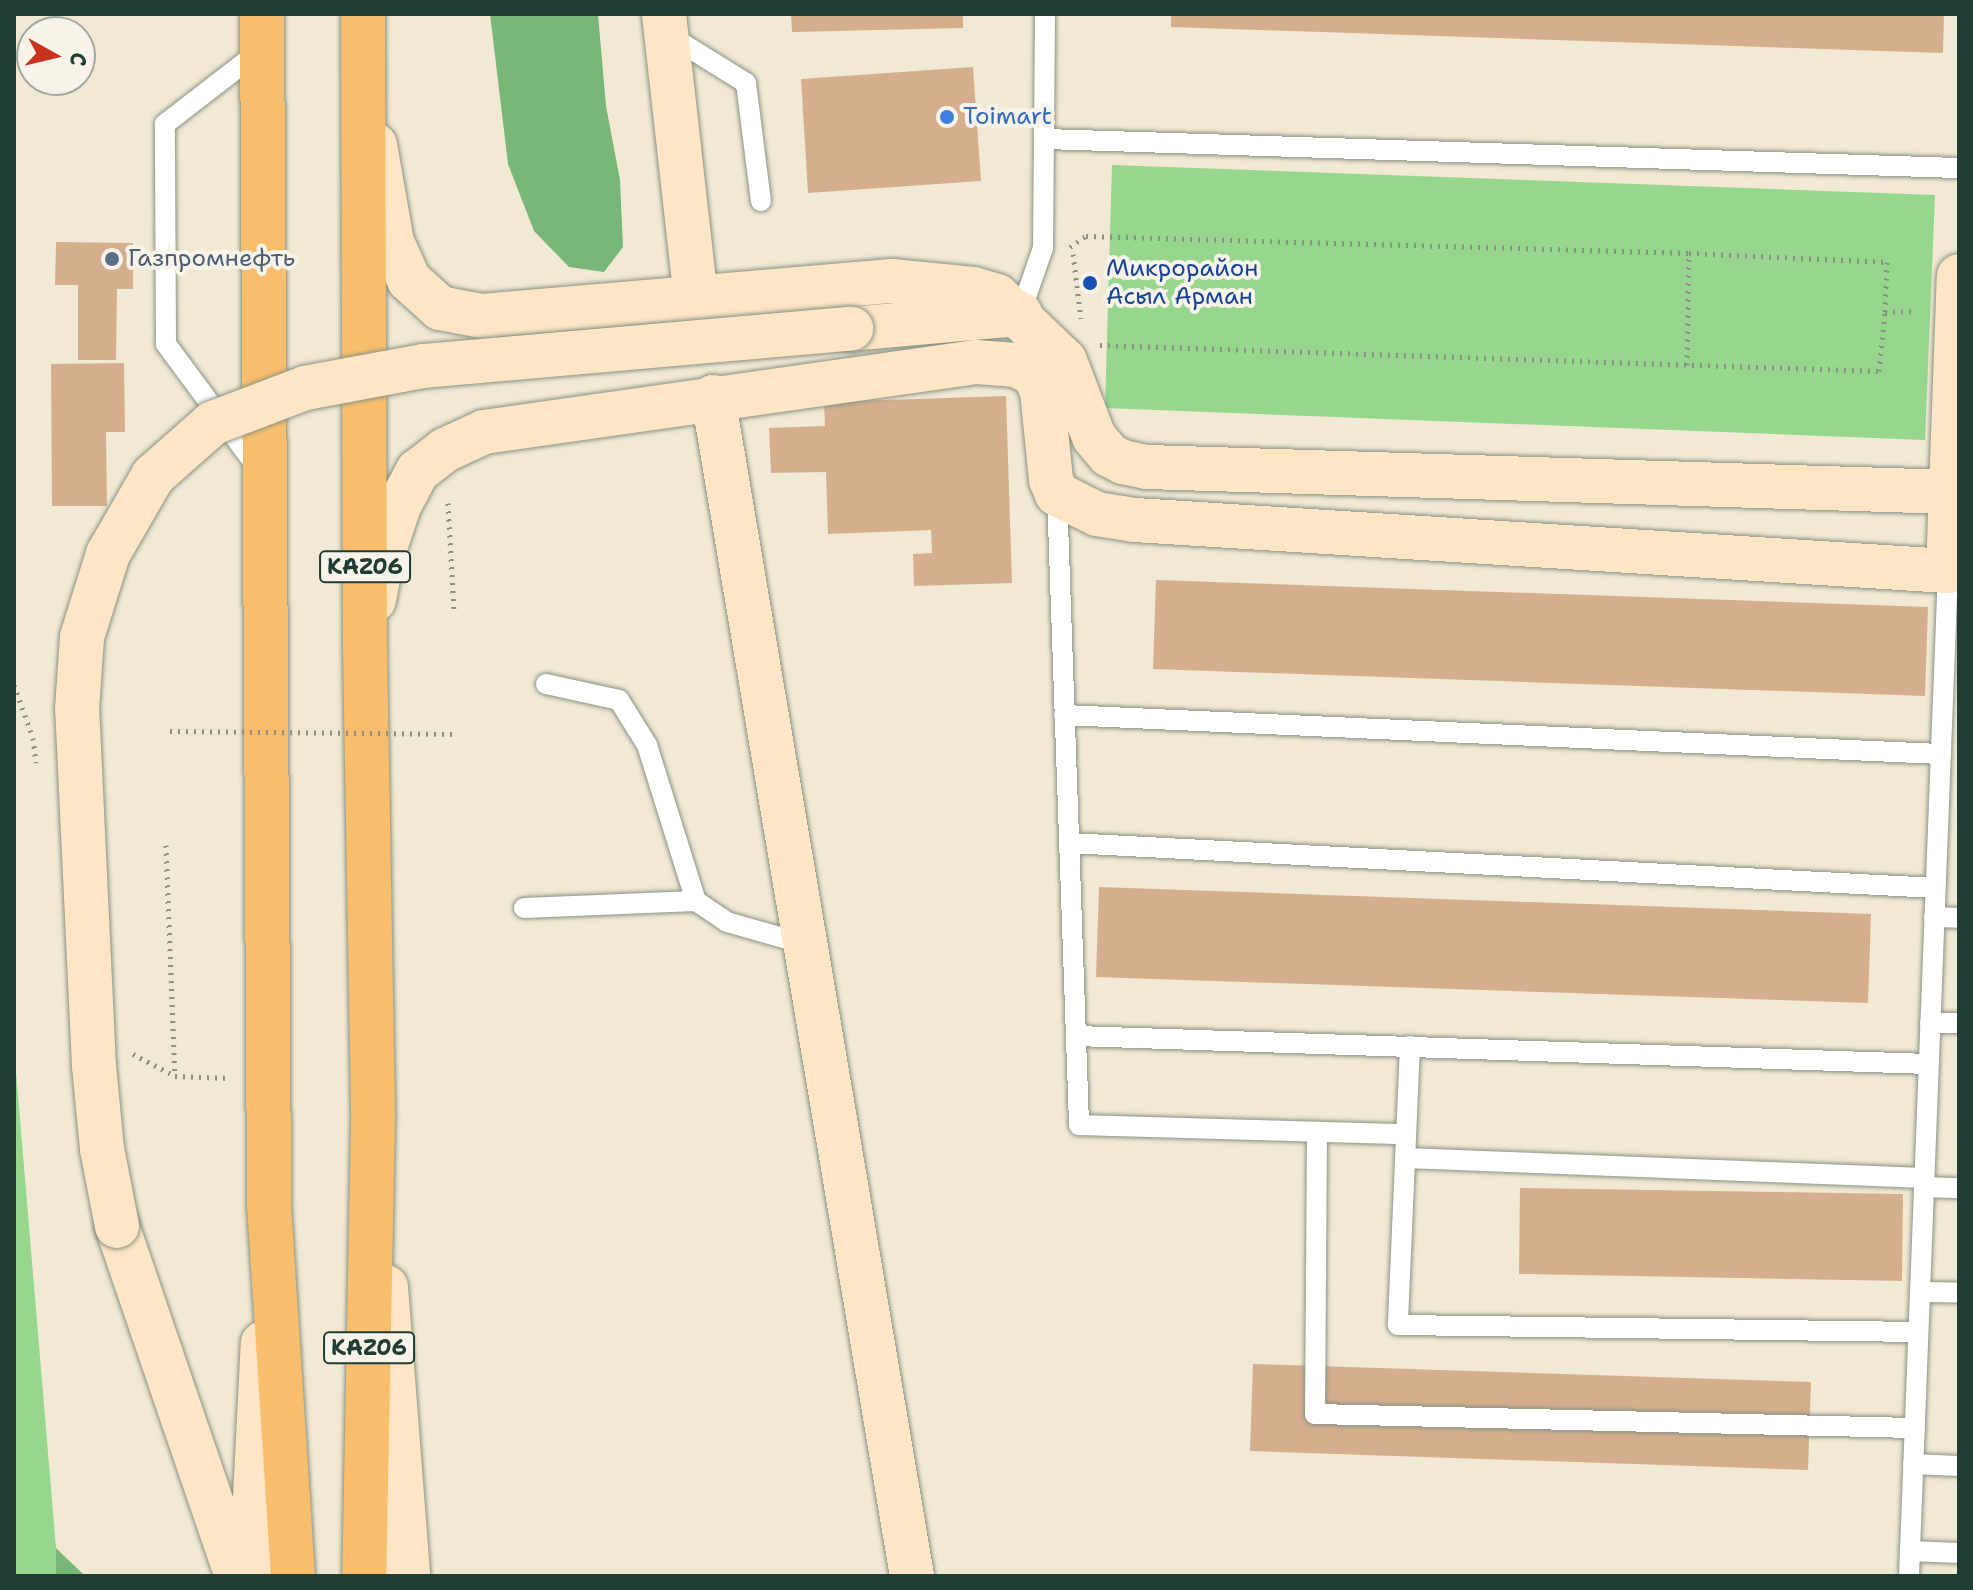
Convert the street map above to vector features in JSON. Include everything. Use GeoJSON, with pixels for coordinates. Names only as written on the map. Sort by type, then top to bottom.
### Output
{"type":"FeatureCollection","features":[{"type":"Feature","properties":{"kind":"highway","name":"KАZ06"},"geometry":{"type":"LineString","coordinates":[[363,14],[365,650],[373,1120],[364,1576]]}},
{"type":"Feature","properties":{"kind":"highway"},"geometry":{"type":"LineString","coordinates":[[262,32],[269,1205],[293,1576]]}},
{"type":"Feature","properties":{"kind":"street"},"geometry":{"type":"LineString","coordinates":[[666,24],[696,299]]}},
{"type":"Feature","properties":{"kind":"street"},"geometry":{"type":"LineString","coordinates":[[364,88],[392,242],[409,280],[440,308],[482,316],[892,281],[973,289],[997,296],[1020,314],[1065,361],[1094,437],[1109,455],[1135,464],[1954,471]]}},
{"type":"Feature","properties":{"kind":"street"},"geometry":{"type":"LineString","coordinates":[[365,650],[382,557],[399,506],[418,471],[445,450],[484,432],[976,362],[1016,365],[1034,374],[1042,391],[1051,480],[1057,494],[1097,514],[1135,520],[1948,571],[1954,471],[1958,293]]}},
{"type":"Feature","properties":{"kind":"street"},"geometry":{"type":"LineString","coordinates":[[237,1576],[117,1226],[102,1149],[94,1066],[77,709],[82,637],[108,554],[153,476],[213,423],[305,388],[424,366],[1020,314]]}},
{"type":"Feature","properties":{"kind":"street"},"geometry":{"type":"LineString","coordinates":[[713,397],[912,1576]]}},
{"type":"Feature","properties":{"kind":"street"},"geometry":{"type":"LineString","coordinates":[[373,1120],[408,1576]]}},
{"type":"Feature","properties":{"kind":"street"},"geometry":{"type":"LineString","coordinates":[[251,1576],[269,1205]]}},
{"type":"Feature","properties":{"kind":"lane"},"geometry":{"type":"LineString","coordinates":[[1020,314],[1043,248],[1045,14]]}},
{"type":"Feature","properties":{"kind":"lane"},"geometry":{"type":"LineString","coordinates":[[666,24],[746,83],[761,201]]}},
{"type":"Feature","properties":{"kind":"lane"},"geometry":{"type":"LineString","coordinates":[[262,32],[165,124],[166,344],[265,477]]}},
{"type":"Feature","properties":{"kind":"lane"},"geometry":{"type":"LineString","coordinates":[[1045,139],[1959,168]]}},
{"type":"Feature","properties":{"kind":"lane"},"geometry":{"type":"LineString","coordinates":[[1057,494],[1079,1125],[1405,1134]]}},
{"type":"Feature","properties":{"kind":"lane"},"geometry":{"type":"LineString","coordinates":[[1909,1576],[1941,754],[1950,732],[1952,643],[1948,571]]}},
{"type":"Feature","properties":{"kind":"lane"},"geometry":{"type":"LineString","coordinates":[[546,684],[619,700],[647,745],[696,901]]}},
{"type":"Feature","properties":{"kind":"lane"},"geometry":{"type":"LineString","coordinates":[[1064,715],[1941,754]]}},
{"type":"Feature","properties":{"kind":"lane"},"geometry":{"type":"LineString","coordinates":[[1069,843],[1935,888]]}},
{"type":"Feature","properties":{"kind":"lane"},"geometry":{"type":"LineString","coordinates":[[524,908],[696,901],[727,922],[805,944]]}},
{"type":"Feature","properties":{"kind":"lane"},"geometry":{"type":"LineString","coordinates":[[1934,917],[1959,918]]}},
{"type":"Feature","properties":{"kind":"lane"},"geometry":{"type":"LineString","coordinates":[[1930,1023],[1959,1023]]}},
{"type":"Feature","properties":{"kind":"lane"},"geometry":{"type":"LineString","coordinates":[[1076,1036],[1929,1064]]}},
{"type":"Feature","properties":{"kind":"lane"},"geometry":{"type":"LineString","coordinates":[[1410,1046],[1398,1325],[1918,1332]]}},
{"type":"Feature","properties":{"kind":"lane"},"geometry":{"type":"LineString","coordinates":[[1317,1132],[1315,1414],[1915,1428]]}},
{"type":"Feature","properties":{"kind":"lane"},"geometry":{"type":"LineString","coordinates":[[1405,1158],[1924,1182],[1959,1188]]}},
{"type":"Feature","properties":{"kind":"lane"},"geometry":{"type":"LineString","coordinates":[[1920,1292],[1959,1293]]}},
{"type":"Feature","properties":{"kind":"lane"},"geometry":{"type":"LineString","coordinates":[[1913,1464],[1959,1466]]}},
{"type":"Feature","properties":{"kind":"lane"},"geometry":{"type":"LineString","coordinates":[[1910,1551],[1959,1553]]}},
{"type":"Feature","properties":{"kind":"path"},"geometry":{"type":"LineString","coordinates":[[1043,248],[1072,247],[1086,236],[1689,253],[1887,262],[1879,371],[1084,345]]}},
{"type":"Feature","properties":{"kind":"path"},"geometry":{"type":"LineString","coordinates":[[1072,247],[1083,331]]}},
{"type":"Feature","properties":{"kind":"path"},"geometry":{"type":"LineString","coordinates":[[1687,365],[1689,253]]}},
{"type":"Feature","properties":{"kind":"path"},"geometry":{"type":"LineString","coordinates":[[1885,312],[1958,293]]}},
{"type":"Feature","properties":{"kind":"path"},"geometry":{"type":"LineString","coordinates":[[445,450],[454,610]]}},
{"type":"Feature","properties":{"kind":"path"},"geometry":{"type":"LineString","coordinates":[[170,731],[454,734]]}},
{"type":"Feature","properties":{"kind":"path"},"geometry":{"type":"LineString","coordinates":[[166,845],[175,1076],[268,1079]]}},
{"type":"Feature","properties":{"kind":"green space"},"geometry":{"type":"Polygon","coordinates":[[[490,14],[598,14],[606,106],[620,180],[623,247],[604,272],[569,267],[534,231],[508,164],[490,14]]]}},
{"type":"Feature","properties":{"kind":"green space"},"geometry":{"type":"Polygon","coordinates":[[[1112,165],[1935,195],[1925,440],[1105,408],[1112,165]]]}},
{"type":"Feature","properties":{"kind":"green space"},"geometry":{"type":"Polygon","coordinates":[[[14,1048],[56,1548],[56,1576],[14,1576],[14,1048]]]}},
{"type":"Feature","properties":{"kind":"green space"},"geometry":{"type":"Polygon","coordinates":[[[56,1548],[85,1576],[56,1576],[56,1548]]]}},
{"type":"Feature","properties":{"kind":"building"},"geometry":{"type":"Polygon","coordinates":[[[791,14],[963,14],[963,28],[792,32],[791,14]]]}},
{"type":"Feature","properties":{"kind":"building"},"geometry":{"type":"Polygon","coordinates":[[[1171,14],[1944,14],[1943,53],[1171,27],[1171,14]]]}},
{"type":"Feature","properties":{"kind":"building"},"geometry":{"type":"Polygon","coordinates":[[[973,67],[981,181],[808,193],[801,79],[973,67]]]}},
{"type":"Feature","properties":{"kind":"building"},"geometry":{"type":"Polygon","coordinates":[[[56,242],[133,243],[133,289],[117,289],[116,360],[78,360],[78,285],[55,285],[56,242]]]}},
{"type":"Feature","properties":{"kind":"building"},"geometry":{"type":"Polygon","coordinates":[[[124,363],[125,432],[106,432],[107,506],[52,506],[51,364],[124,363]]]}},
{"type":"Feature","properties":{"kind":"building"},"geometry":{"type":"Polygon","coordinates":[[[1006,396],[1012,583],[914,586],[913,554],[932,553],[931,530],[828,534],[826,472],[771,473],[769,428],[825,426],[824,402],[1006,396]]]}},
{"type":"Feature","properties":{"kind":"building"},"geometry":{"type":"Polygon","coordinates":[[[1156,580],[1928,607],[1925,696],[1153,669],[1156,580]]]}},
{"type":"Feature","properties":{"kind":"building"},"geometry":{"type":"Polygon","coordinates":[[[1099,887],[1871,914],[1868,1003],[1096,977],[1099,887]]]}},
{"type":"Feature","properties":{"kind":"building"},"geometry":{"type":"Polygon","coordinates":[[[1520,1188],[1903,1194],[1902,1281],[1519,1274],[1520,1188]]]}},
{"type":"Feature","properties":{"kind":"building"},"geometry":{"type":"Polygon","coordinates":[[[1253,1364],[1811,1382],[1808,1470],[1250,1451],[1253,1364]]]}},
{"type":"Feature","properties":{"kind":"place","name":"Toimart"},"geometry":{"type":"Point","coordinates":[947,117]}},
{"type":"Feature","properties":{"kind":"place","name":"Газпромнефть"},"geometry":{"type":"Point","coordinates":[112,259]}},
{"type":"Feature","properties":{"kind":"place","name":"Микрорайон Асыл Арман"},"geometry":{"type":"Point","coordinates":[1090,283]}}]}
